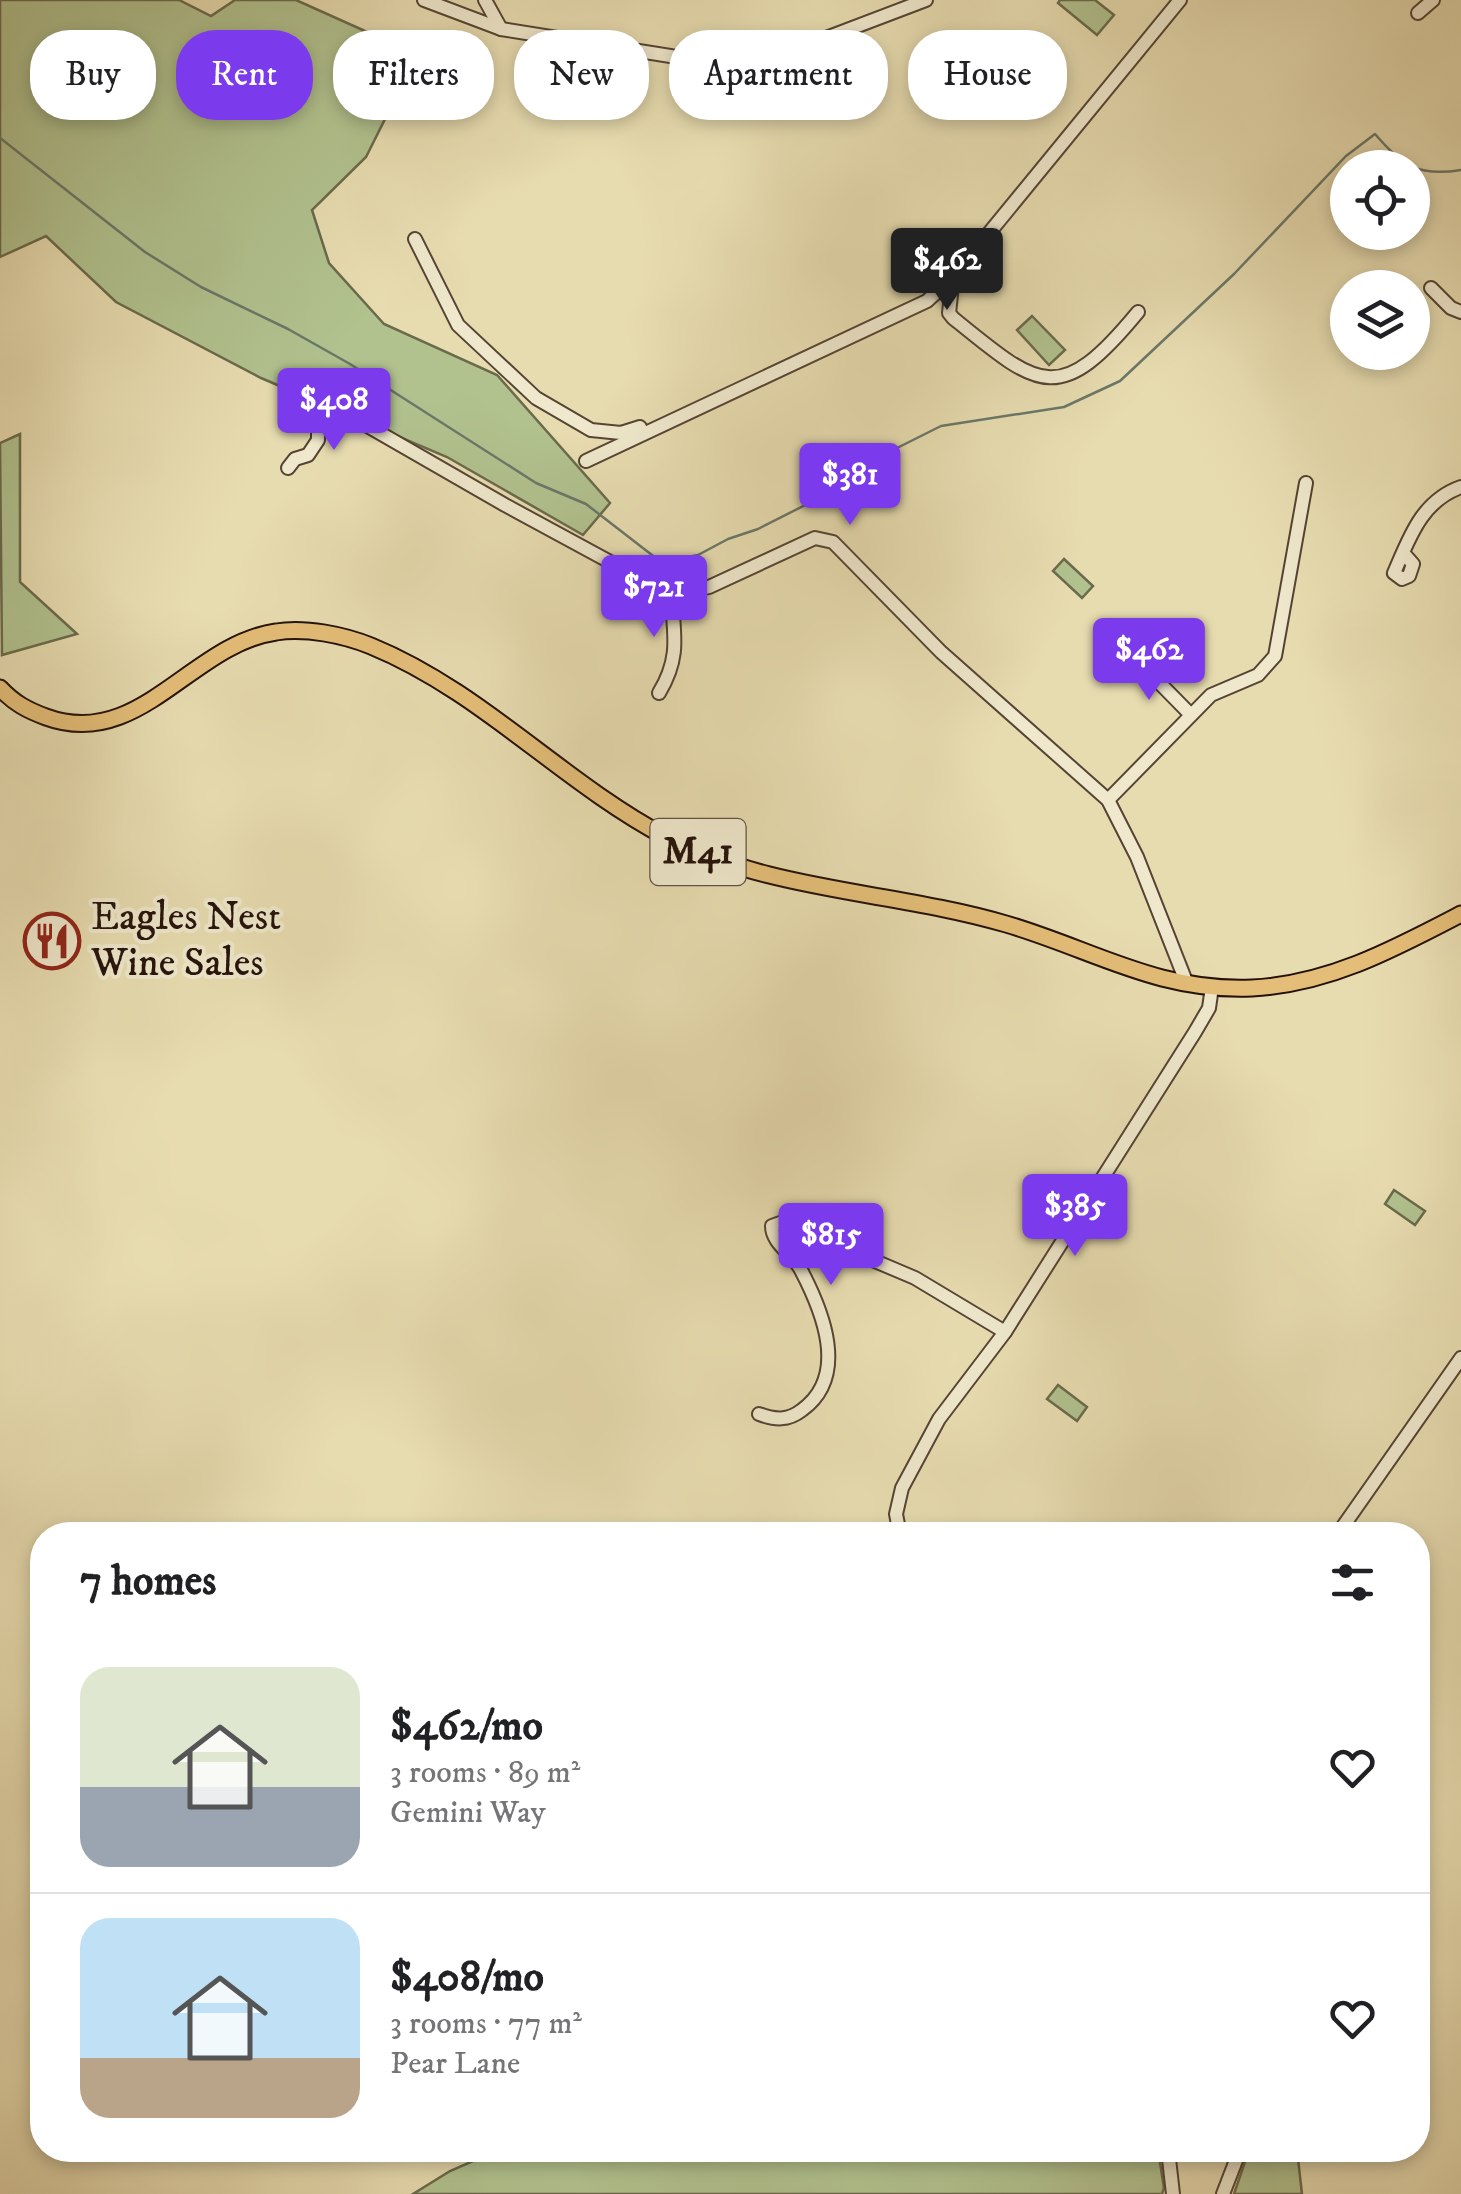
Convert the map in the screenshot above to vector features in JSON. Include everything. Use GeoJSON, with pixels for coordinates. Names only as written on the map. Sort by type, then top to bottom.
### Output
{"type":"FeatureCollection","features":[{"type":"Feature","properties":{"kind":"main road","name":"M41"},"geometry":{"type":"LineString","coordinates":[[0,688],[19,706],[53,720],[68,724],[104,723],[142,708],[192,670],[246,640],[278,631],[336,637],[367,645],[418,668],[623,811],[693,850],[782,878],[1008,924],[1106,962],[1187,984],[1258,988],[1320,978],[1394,949],[1461,914]]}},
{"type":"Feature","properties":{"kind":"street"},"geometry":{"type":"LineString","coordinates":[[424,0],[502,29],[666,57],[724,61],[797,49],[926,0]]}},
{"type":"Feature","properties":{"kind":"street"},"geometry":{"type":"LineString","coordinates":[[485,0],[502,29]]}},
{"type":"Feature","properties":{"kind":"street"},"geometry":{"type":"LineString","coordinates":[[586,460],[922,305],[953,277],[1180,0]]}},
{"type":"Feature","properties":{"kind":"street"},"geometry":{"type":"LineString","coordinates":[[1418,13],[1433,0]]}},
{"type":"Feature","properties":{"kind":"street"},"geometry":{"type":"LineString","coordinates":[[416,238],[458,325],[536,398],[582,427],[609,433],[629,431],[739,383],[751,382]]}},
{"type":"Feature","properties":{"kind":"street"},"geometry":{"type":"LineString","coordinates":[[953,277],[953,318],[1001,356],[1037,376],[1061,378],[1086,364],[1112,344],[1138,312]]}},
{"type":"Feature","properties":{"kind":"street"},"geometry":{"type":"LineString","coordinates":[[1431,288],[1461,312]]}},
{"type":"Feature","properties":{"kind":"street"},"geometry":{"type":"LineString","coordinates":[[288,468],[294,459],[307,457],[318,440],[326,401],[522,515],[671,593],[709,587],[809,540],[828,540],[941,652],[1108,800],[1137,857],[1187,984]]}},
{"type":"Feature","properties":{"kind":"street"},"geometry":{"type":"LineString","coordinates":[[1108,800],[1211,694],[1258,675],[1275,656],[1306,484]]}},
{"type":"Feature","properties":{"kind":"street"},"geometry":{"type":"LineString","coordinates":[[1405,556],[1424,512],[1461,487]]}},
{"type":"Feature","properties":{"kind":"street"},"geometry":{"type":"LineString","coordinates":[[659,693],[676,656],[671,593]]}},
{"type":"Feature","properties":{"kind":"street"},"geometry":{"type":"LineString","coordinates":[[1138,660],[1191,715]]}},
{"type":"Feature","properties":{"kind":"street"},"geometry":{"type":"LineString","coordinates":[[898,1522],[896,1514],[907,1473],[958,1391],[1005,1332],[1195,1032],[1209,1008],[1212,987]]}},
{"type":"Feature","properties":{"kind":"street"},"geometry":{"type":"LineString","coordinates":[[759,1414],[780,1419],[804,1409],[822,1385],[831,1359],[823,1325],[801,1269],[772,1235],[772,1226],[777,1222],[915,1278],[1005,1332]]}},
{"type":"Feature","properties":{"kind":"street"},"geometry":{"type":"LineString","coordinates":[[1346,1522],[1461,1358]]}},
{"type":"Feature","properties":{"kind":"street"},"geometry":{"type":"LineString","coordinates":[[1169,2162],[1173,2194]]}},
{"type":"Feature","properties":{"kind":"street"},"geometry":{"type":"LineString","coordinates":[[1223,2194],[1235,2162]]}},
{"type":"Feature","properties":{"kind":"green space"},"geometry":{"type":"Polygon","coordinates":[[[0,0],[179,0],[211,16],[235,0],[296,0],[363,30],[333,30],[333,120],[384,120],[366,157],[312,210],[329,263],[384,324],[497,375],[610,503],[583,535],[447,457],[261,378],[116,302],[46,236],[0,257],[0,0]]]}},
{"type":"Feature","properties":{"kind":"green space"},"geometry":{"type":"Polygon","coordinates":[[[1095,0],[1114,15],[1097,35],[1058,3],[1095,0]]]}},
{"type":"Feature","properties":{"kind":"green space"},"geometry":{"type":"Polygon","coordinates":[[[1032,316],[1065,350],[1049,365],[1017,330],[1032,316]]]}},
{"type":"Feature","properties":{"kind":"green space"},"geometry":{"type":"Polygon","coordinates":[[[20,434],[20,582],[77,634],[2,655],[0,443],[20,434]]]}},
{"type":"Feature","properties":{"kind":"green space"},"geometry":{"type":"Polygon","coordinates":[[[1064,559],[1093,586],[1082,598],[1053,571],[1064,559]]]}},
{"type":"Feature","properties":{"kind":"green space"},"geometry":{"type":"Polygon","coordinates":[[[1394,1190],[1425,1211],[1415,1225],[1385,1204],[1394,1190]]]}},
{"type":"Feature","properties":{"kind":"green space"},"geometry":{"type":"Polygon","coordinates":[[[1058,1385],[1087,1407],[1077,1421],[1047,1399],[1058,1385]]]}},
{"type":"Feature","properties":{"kind":"green space"},"geometry":{"type":"Polygon","coordinates":[[[471,2162],[1160,2162],[1164,2188],[1162,2194],[413,2194],[471,2162]]]}},
{"type":"Feature","properties":{"kind":"green space"},"geometry":{"type":"Polygon","coordinates":[[[1245,2162],[1298,2162],[1302,2194],[1234,2194],[1245,2162]]]}},
{"type":"Feature","properties":{"kind":"waterway"},"geometry":{"type":"LineString","coordinates":[[0,138],[145,252],[201,287],[350,364],[536,483],[586,504],[661,562],[698,555],[758,529],[823,496],[895,449],[941,426],[1064,407],[1120,381],[1234,274],[1346,156],[1375,134],[1412,167],[1433,172],[1461,170]]}},
{"type":"Feature","properties":{"kind":"place","name":"Eagles Nest Wine Sales"},"geometry":{"type":"Point","coordinates":[52,941]}}]}
